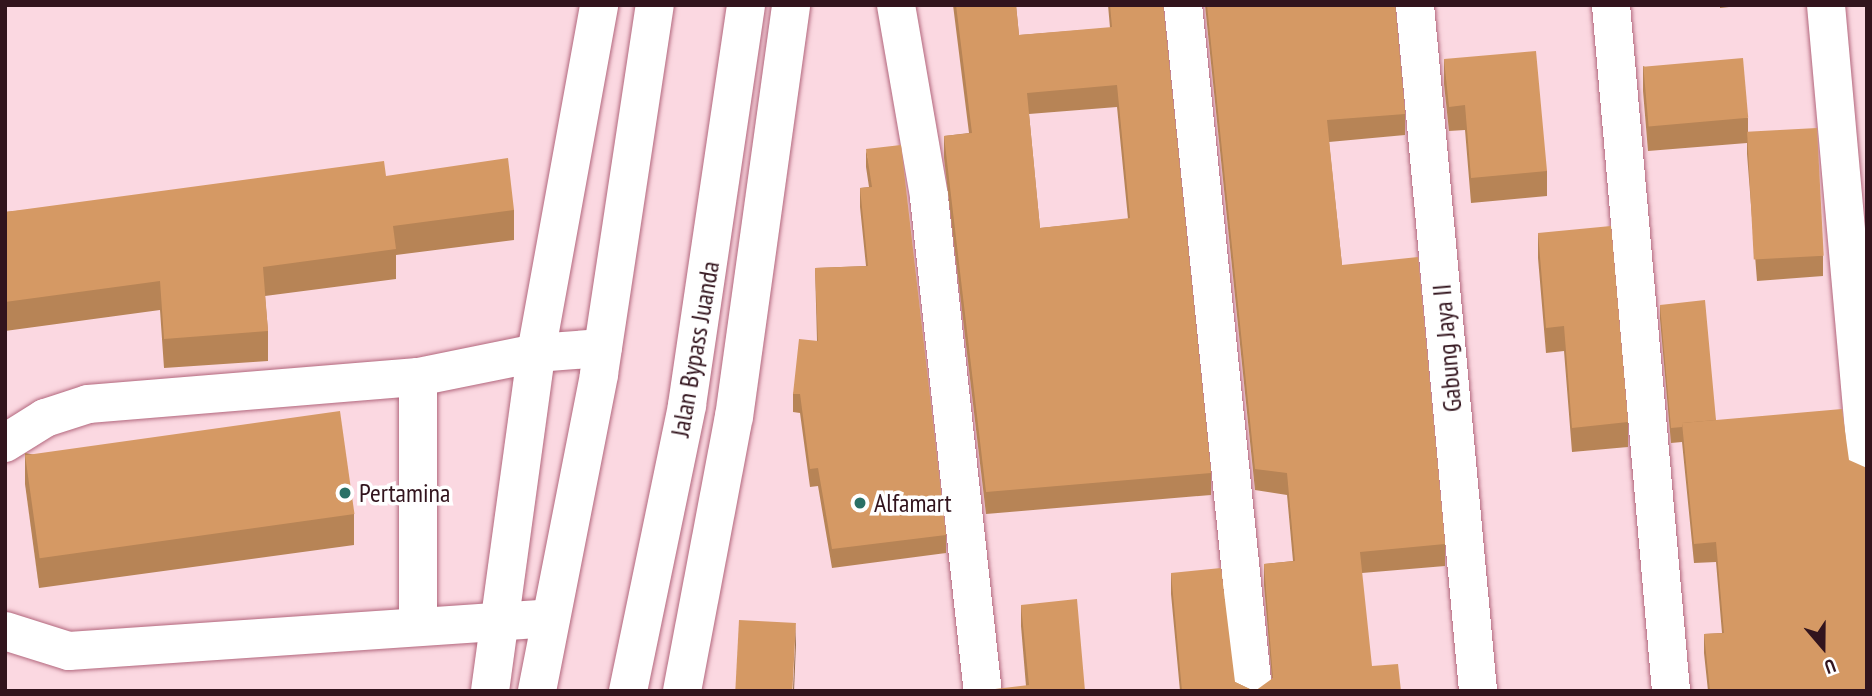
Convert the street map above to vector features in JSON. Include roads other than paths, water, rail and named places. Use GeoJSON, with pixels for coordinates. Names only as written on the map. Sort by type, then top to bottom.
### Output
{"type":"FeatureCollection","features":[{"type":"Feature","properties":{"kind":"main road"},"geometry":{"type":"LineString","coordinates":[[490,691],[536,353],[599,5]]}},
{"type":"Feature","properties":{"kind":"main road"},"geometry":{"type":"LineString","coordinates":[[537,691],[603,348],[655,5]]}},
{"type":"Feature","properties":{"kind":"main road","name":"Jalan Bypass Juanda"},"geometry":{"type":"LineString","coordinates":[[628,691],[687,405],[746,5]]}},
{"type":"Feature","properties":{"kind":"main road"},"geometry":{"type":"LineString","coordinates":[[682,691],[734,417],[791,5]]}},
{"type":"Feature","properties":{"kind":"main road"},"geometry":{"type":"LineString","coordinates":[[896,5],[929,197],[983,691]]}},
{"type":"Feature","properties":{"kind":"main road"},"geometry":{"type":"LineString","coordinates":[[1183,5],[1252,691]]}},
{"type":"Feature","properties":{"kind":"main road","name":"Gabung Jaya II"},"geometry":{"type":"LineString","coordinates":[[1415,5],[1478,691]]}},
{"type":"Feature","properties":{"kind":"main road"},"geometry":{"type":"LineString","coordinates":[[1611,5],[1671,691]]}},
{"type":"Feature","properties":{"kind":"main road"},"geometry":{"type":"LineString","coordinates":[[1826,5],[1867,467]]}},
{"type":"Feature","properties":{"kind":"main road"},"geometry":{"type":"LineString","coordinates":[[5,443],[45,418],[88,404],[418,377],[536,353],[603,348]]}},
{"type":"Feature","properties":{"kind":"main road"},"geometry":{"type":"LineString","coordinates":[[418,377],[418,627]]}},
{"type":"Feature","properties":{"kind":"main road"},"geometry":{"type":"LineString","coordinates":[[5,631],[69,651],[551,618]]}},
{"type":"Feature","properties":{"kind":"place","name":"Pertamina"},"geometry":{"type":"Point","coordinates":[345,493]}},
{"type":"Feature","properties":{"kind":"place","name":"Alfamart"},"geometry":{"type":"Point","coordinates":[860,503]}}]}
